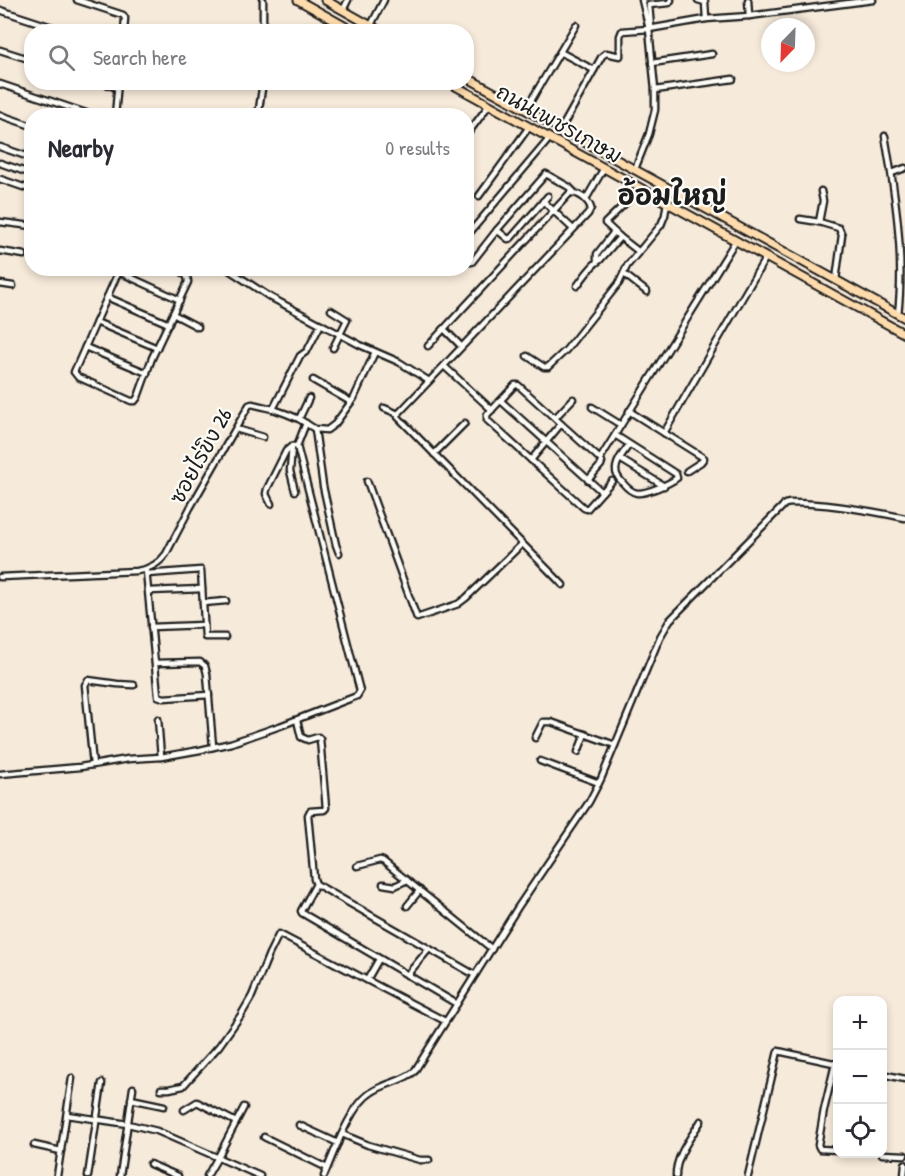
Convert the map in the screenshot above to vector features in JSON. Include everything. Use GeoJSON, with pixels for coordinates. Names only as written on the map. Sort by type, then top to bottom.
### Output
{"type":"FeatureCollection","features":[{"type":"Feature","properties":{"kind":"main road"},"geometry":{"type":"LineString","coordinates":[[298,0],[341,24]]}},
{"type":"Feature","properties":{"kind":"main road"},"geometry":{"type":"LineString","coordinates":[[325,0],[369,24]]}},
{"type":"Feature","properties":{"kind":"main road","name":"ถนนเพชรเกษม"},"geometry":{"type":"LineString","coordinates":[[474,81],[901,316]]}},
{"type":"Feature","properties":{"kind":"main road","name":"ถนนเพชรเกษม"},"geometry":{"type":"LineString","coordinates":[[462,90],[905,334]]}},
{"type":"Feature","properties":{"kind":"street"},"geometry":{"type":"LineString","coordinates":[[77,0],[123,15],[125,24]]}},
{"type":"Feature","properties":{"kind":"street"},"geometry":{"type":"LineString","coordinates":[[263,0],[263,24]]}},
{"type":"Feature","properties":{"kind":"street"},"geometry":{"type":"LineString","coordinates":[[343,10],[348,0]]}},
{"type":"Feature","properties":{"kind":"street"},"geometry":{"type":"LineString","coordinates":[[372,24],[384,0]]}},
{"type":"Feature","properties":{"kind":"street"},"geometry":{"type":"LineString","coordinates":[[642,0],[650,29]]}},
{"type":"Feature","properties":{"kind":"street"},"geometry":{"type":"LineString","coordinates":[[635,169],[645,146],[655,110],[656,90],[649,6],[653,2],[669,3],[671,0]]}},
{"type":"Feature","properties":{"kind":"street"},"geometry":{"type":"LineString","coordinates":[[698,0],[707,1],[706,19]]}},
{"type":"Feature","properties":{"kind":"street"},"geometry":{"type":"LineString","coordinates":[[748,0],[748,16]]}},
{"type":"Feature","properties":{"kind":"street"},"geometry":{"type":"LineString","coordinates":[[561,129],[604,55],[620,56],[622,32],[706,19],[873,0]]}},
{"type":"Feature","properties":{"kind":"street"},"geometry":{"type":"LineString","coordinates":[[0,10],[43,24]]}},
{"type":"Feature","properties":{"kind":"street"},"geometry":{"type":"LineString","coordinates":[[526,109],[576,25]]}},
{"type":"Feature","properties":{"kind":"street"},"geometry":{"type":"LineString","coordinates":[[0,50],[24,58]]}},
{"type":"Feature","properties":{"kind":"street"},"geometry":{"type":"LineString","coordinates":[[560,52],[594,70]]}},
{"type":"Feature","properties":{"kind":"street"},"geometry":{"type":"LineString","coordinates":[[652,63],[712,54]]}},
{"type":"Feature","properties":{"kind":"street"},"geometry":{"type":"LineString","coordinates":[[656,90],[733,79]]}},
{"type":"Feature","properties":{"kind":"street"},"geometry":{"type":"LineString","coordinates":[[0,84],[71,108]]}},
{"type":"Feature","properties":{"kind":"street"},"geometry":{"type":"LineString","coordinates":[[116,108],[118,90]]}},
{"type":"Feature","properties":{"kind":"street"},"geometry":{"type":"LineString","coordinates":[[259,108],[263,90]]}},
{"type":"Feature","properties":{"kind":"street"},"geometry":{"type":"LineString","coordinates":[[474,125],[489,105]]}},
{"type":"Feature","properties":{"kind":"street"},"geometry":{"type":"LineString","coordinates":[[0,115],[24,123]]}},
{"type":"Feature","properties":{"kind":"street"},"geometry":{"type":"LineString","coordinates":[[479,196],[529,127]]}},
{"type":"Feature","properties":{"kind":"street"},"geometry":{"type":"LineString","coordinates":[[885,136],[900,222],[903,274],[901,316]]}},
{"type":"Feature","properties":{"kind":"street"},"geometry":{"type":"LineString","coordinates":[[474,228],[550,138]]}},
{"type":"Feature","properties":{"kind":"street"},"geometry":{"type":"LineString","coordinates":[[0,148],[24,155]]}},
{"type":"Feature","properties":{"kind":"street"},"geometry":{"type":"LineString","coordinates":[[15,168],[19,153]]}},
{"type":"Feature","properties":{"kind":"street"},"geometry":{"type":"LineString","coordinates":[[0,163],[24,171]]}},
{"type":"Feature","properties":{"kind":"street"},"geometry":{"type":"LineString","coordinates":[[586,199],[604,167]]}},
{"type":"Feature","properties":{"kind":"street"},"geometry":{"type":"LineString","coordinates":[[892,173],[905,168]]}},
{"type":"Feature","properties":{"kind":"street"},"geometry":{"type":"LineString","coordinates":[[398,414],[573,229],[590,210],[590,206],[586,199],[546,174],[496,230],[474,259]]}},
{"type":"Feature","properties":{"kind":"street"},"geometry":{"type":"LineString","coordinates":[[0,179],[24,187]]}},
{"type":"Feature","properties":{"kind":"street"},"geometry":{"type":"LineString","coordinates":[[638,252],[605,224],[641,188]]}},
{"type":"Feature","properties":{"kind":"street"},"geometry":{"type":"LineString","coordinates":[[428,346],[570,193],[574,193]]}},
{"type":"Feature","properties":{"kind":"street"},"geometry":{"type":"LineString","coordinates":[[819,222],[822,194]]}},
{"type":"Feature","properties":{"kind":"street"},"geometry":{"type":"LineString","coordinates":[[496,230],[506,238],[511,238],[548,196]]}},
{"type":"Feature","properties":{"kind":"street"},"geometry":{"type":"LineString","coordinates":[[543,201],[573,229]]}},
{"type":"Feature","properties":{"kind":"street"},"geometry":{"type":"LineString","coordinates":[[527,356],[544,367],[548,367],[566,350],[620,283],[627,266],[661,225],[667,202]]}},
{"type":"Feature","properties":{"kind":"street"},"geometry":{"type":"LineString","coordinates":[[800,219],[838,228],[841,232],[836,280]]}},
{"type":"Feature","properties":{"kind":"street"},"geometry":{"type":"LineString","coordinates":[[0,222],[24,225]]}},
{"type":"Feature","properties":{"kind":"street"},"geometry":{"type":"LineString","coordinates":[[597,261],[597,254],[614,232]]}},
{"type":"Feature","properties":{"kind":"street"},"geometry":{"type":"LineString","coordinates":[[577,286],[620,237]]}},
{"type":"Feature","properties":{"kind":"street"},"geometry":{"type":"LineString","coordinates":[[600,459],[736,240]]}},
{"type":"Feature","properties":{"kind":"street"},"geometry":{"type":"LineString","coordinates":[[0,251],[24,255]]}},
{"type":"Feature","properties":{"kind":"street"},"geometry":{"type":"LineString","coordinates":[[664,433],[766,257]]}},
{"type":"Feature","properties":{"kind":"street"},"geometry":{"type":"LineString","coordinates":[[624,274],[647,292]]}},
{"type":"Feature","properties":{"kind":"street"},"geometry":{"type":"LineString","coordinates":[[116,276],[74,372],[75,375],[135,401],[188,282],[186,276]]}},
{"type":"Feature","properties":{"kind":"street"},"geometry":{"type":"LineString","coordinates":[[131,276],[180,300]]}},
{"type":"Feature","properties":{"kind":"street"},"geometry":{"type":"LineString","coordinates":[[237,276],[270,297],[375,352],[399,362],[429,381]]}},
{"type":"Feature","properties":{"kind":"street"},"geometry":{"type":"LineString","coordinates":[[0,284],[13,286]]}},
{"type":"Feature","properties":{"kind":"street"},"geometry":{"type":"LineString","coordinates":[[107,297],[169,324]]}},
{"type":"Feature","properties":{"kind":"street"},"geometry":{"type":"LineString","coordinates":[[331,310],[347,320],[333,348]]}},
{"type":"Feature","properties":{"kind":"street"},"geometry":{"type":"LineString","coordinates":[[173,314],[198,327]]}},
{"type":"Feature","properties":{"kind":"street"},"geometry":{"type":"LineString","coordinates":[[96,322],[157,348]]}},
{"type":"Feature","properties":{"kind":"street"},"geometry":{"type":"LineString","coordinates":[[273,409],[300,356],[307,351],[321,324]]}},
{"type":"Feature","properties":{"kind":"street"},"geometry":{"type":"LineString","coordinates":[[444,329],[461,346]]}},
{"type":"Feature","properties":{"kind":"street"},"geometry":{"type":"LineString","coordinates":[[85,346],[147,373]]}},
{"type":"Feature","properties":{"kind":"street"},"geometry":{"type":"LineString","coordinates":[[339,553],[323,486],[315,429],[331,428],[351,402],[375,352]]}},
{"type":"Feature","properties":{"kind":"street"},"geometry":{"type":"LineString","coordinates":[[444,366],[492,410]]}},
{"type":"Feature","properties":{"kind":"street"},"geometry":{"type":"LineString","coordinates":[[314,380],[351,402]]}},
{"type":"Feature","properties":{"kind":"street"},"geometry":{"type":"LineString","coordinates":[[588,480],[601,465],[600,459],[516,385],[513,386],[492,410],[487,420],[584,508],[588,509],[612,481]]}},
{"type":"Feature","properties":{"kind":"street"},"geometry":{"type":"LineString","coordinates":[[299,419],[309,398]]}},
{"type":"Feature","properties":{"kind":"street"},"geometry":{"type":"LineString","coordinates":[[555,418],[573,399]]}},
{"type":"Feature","properties":{"kind":"street"},"geometry":{"type":"LineString","coordinates":[[501,401],[602,492]]}},
{"type":"Feature","properties":{"kind":"street","name":"ซอยไร่ขิง 26"},"geometry":{"type":"LineString","coordinates":[[147,571],[162,560],[166,554],[249,405],[273,409],[299,419],[315,429]]}},
{"type":"Feature","properties":{"kind":"street"},"geometry":{"type":"LineString","coordinates":[[592,407],[621,425]]}},
{"type":"Feature","properties":{"kind":"street"},"geometry":{"type":"LineString","coordinates":[[384,408],[398,414],[398,417],[562,585]]}},
{"type":"Feature","properties":{"kind":"street"},"geometry":{"type":"LineString","coordinates":[[629,411],[704,458],[687,471]]}},
{"type":"Feature","properties":{"kind":"street"},"geometry":{"type":"LineString","coordinates":[[295,491],[290,471],[294,446],[306,423]]}},
{"type":"Feature","properties":{"kind":"street"},"geometry":{"type":"LineString","coordinates":[[434,454],[465,423]]}},
{"type":"Feature","properties":{"kind":"street"},"geometry":{"type":"LineString","coordinates":[[531,459],[561,424]]}},
{"type":"Feature","properties":{"kind":"street"},"geometry":{"type":"LineString","coordinates":[[236,429],[263,437]]}},
{"type":"Feature","properties":{"kind":"street"},"geometry":{"type":"LineString","coordinates":[[615,435],[676,474],[676,478],[668,485],[642,493],[636,493],[625,487],[616,473],[620,459],[629,445]]}},
{"type":"Feature","properties":{"kind":"street"},"geometry":{"type":"LineString","coordinates":[[271,504],[266,494],[267,489],[284,454],[294,446]]}},
{"type":"Feature","properties":{"kind":"street"},"geometry":{"type":"LineString","coordinates":[[0,774],[161,757],[213,747],[298,724],[357,696],[360,691],[294,446]]}},
{"type":"Feature","properties":{"kind":"street"},"geometry":{"type":"LineString","coordinates":[[620,459],[664,486]]}},
{"type":"Feature","properties":{"kind":"street"},"geometry":{"type":"LineString","coordinates":[[367,481],[417,618],[458,604],[522,544]]}},
{"type":"Feature","properties":{"kind":"street"},"geometry":{"type":"LineString","coordinates":[[324,1176],[354,1112],[371,1092],[414,1072],[526,894],[584,811],[599,783],[660,637],[670,620],[785,504],[823,505],[905,518]]}},
{"type":"Feature","properties":{"kind":"street"},"geometry":{"type":"LineString","coordinates":[[0,577],[199,570],[201,572],[205,637],[225,637]]}},
{"type":"Feature","properties":{"kind":"street"},"geometry":{"type":"LineString","coordinates":[[147,571],[158,696],[161,698],[208,695]]}},
{"type":"Feature","properties":{"kind":"street"},"geometry":{"type":"LineString","coordinates":[[149,591],[202,589]]}},
{"type":"Feature","properties":{"kind":"street"},"geometry":{"type":"LineString","coordinates":[[203,603],[226,601]]}},
{"type":"Feature","properties":{"kind":"street"},"geometry":{"type":"LineString","coordinates":[[151,627],[204,625]]}},
{"type":"Feature","properties":{"kind":"street"},"geometry":{"type":"LineString","coordinates":[[155,663],[200,662],[205,666],[213,747]]}},
{"type":"Feature","properties":{"kind":"street"},"geometry":{"type":"LineString","coordinates":[[93,765],[86,681],[134,685]]}},
{"type":"Feature","properties":{"kind":"street"},"geometry":{"type":"LineString","coordinates":[[158,719],[161,757]]}},
{"type":"Feature","properties":{"kind":"street"},"geometry":{"type":"LineString","coordinates":[[535,738],[543,722],[547,722],[556,723],[615,745]]}},
{"type":"Feature","properties":{"kind":"street"},"geometry":{"type":"LineString","coordinates":[[298,724],[303,738],[309,740],[318,737],[320,739],[326,808],[310,811],[308,815],[316,884],[475,975]]}},
{"type":"Feature","properties":{"kind":"street"},"geometry":{"type":"LineString","coordinates":[[578,752],[585,734]]}},
{"type":"Feature","properties":{"kind":"street"},"geometry":{"type":"LineString","coordinates":[[540,761],[599,783]]}},
{"type":"Feature","properties":{"kind":"street"},"geometry":{"type":"LineString","coordinates":[[357,866],[380,860],[492,949]]}},
{"type":"Feature","properties":{"kind":"street"},"geometry":{"type":"LineString","coordinates":[[384,884],[395,886],[407,880]]}},
{"type":"Feature","properties":{"kind":"street"},"geometry":{"type":"LineString","coordinates":[[316,884],[301,912],[457,1004]]}},
{"type":"Feature","properties":{"kind":"street"},"geometry":{"type":"LineString","coordinates":[[407,906],[420,890]]}},
{"type":"Feature","properties":{"kind":"street"},"geometry":{"type":"LineString","coordinates":[[161,1089],[183,1086],[219,1046],[252,996],[279,934],[446,1021]]}},
{"type":"Feature","properties":{"kind":"street"},"geometry":{"type":"LineString","coordinates":[[407,975],[429,949]]}},
{"type":"Feature","properties":{"kind":"street"},"geometry":{"type":"LineString","coordinates":[[367,980],[378,959]]}},
{"type":"Feature","properties":{"kind":"street"},"geometry":{"type":"LineString","coordinates":[[748,1176],[764,1116],[777,1053],[780,1051],[833,1063]]}},
{"type":"Feature","properties":{"kind":"street"},"geometry":{"type":"LineString","coordinates":[[887,1075],[905,1079]]}},
{"type":"Feature","properties":{"kind":"street"},"geometry":{"type":"LineString","coordinates":[[833,1076],[818,1144],[820,1149],[833,1150]]}},
{"type":"Feature","properties":{"kind":"street"},"geometry":{"type":"LineString","coordinates":[[57,1176],[72,1078]]}},
{"type":"Feature","properties":{"kind":"street"},"geometry":{"type":"LineString","coordinates":[[88,1176],[102,1083]]}},
{"type":"Feature","properties":{"kind":"street"},"geometry":{"type":"LineString","coordinates":[[120,1176],[133,1088]]}},
{"type":"Feature","properties":{"kind":"street"},"geometry":{"type":"LineString","coordinates":[[132,1099],[164,1106]]}},
{"type":"Feature","properties":{"kind":"street"},"geometry":{"type":"LineString","coordinates":[[184,1110],[197,1102],[236,1122]]}},
{"type":"Feature","properties":{"kind":"street"},"geometry":{"type":"LineString","coordinates":[[207,1176],[244,1107]]}},
{"type":"Feature","properties":{"kind":"street"},"geometry":{"type":"LineString","coordinates":[[67,1115],[128,1124],[157,1131],[260,1176]]}},
{"type":"Feature","properties":{"kind":"street"},"geometry":{"type":"LineString","coordinates":[[676,1176],[677,1165],[701,1121]]}},
{"type":"Feature","properties":{"kind":"street"},"geometry":{"type":"LineString","coordinates":[[299,1125],[338,1143]]}},
{"type":"Feature","properties":{"kind":"street"},"geometry":{"type":"LineString","coordinates":[[342,1134],[368,1145],[420,1160],[429,1160]]}},
{"type":"Feature","properties":{"kind":"street"},"geometry":{"type":"LineString","coordinates":[[264,1137],[327,1168]]}},
{"type":"Feature","properties":{"kind":"street"},"geometry":{"type":"LineString","coordinates":[[34,1145],[61,1151]]}},
{"type":"Feature","properties":{"kind":"street"},"geometry":{"type":"LineString","coordinates":[[887,1154],[905,1155]]}},
{"type":"Feature","properties":{"kind":"street"},"geometry":{"type":"LineString","coordinates":[[150,1164],[178,1176]]}},
{"type":"Feature","properties":{"kind":"street"},"geometry":{"type":"LineString","coordinates":[[904,1176],[905,1164]]}},
{"type":"Feature","properties":{"kind":"district","name":"อ้อมใหญ่"},"geometry":{"type":"Point","coordinates":[672,196]}}]}
